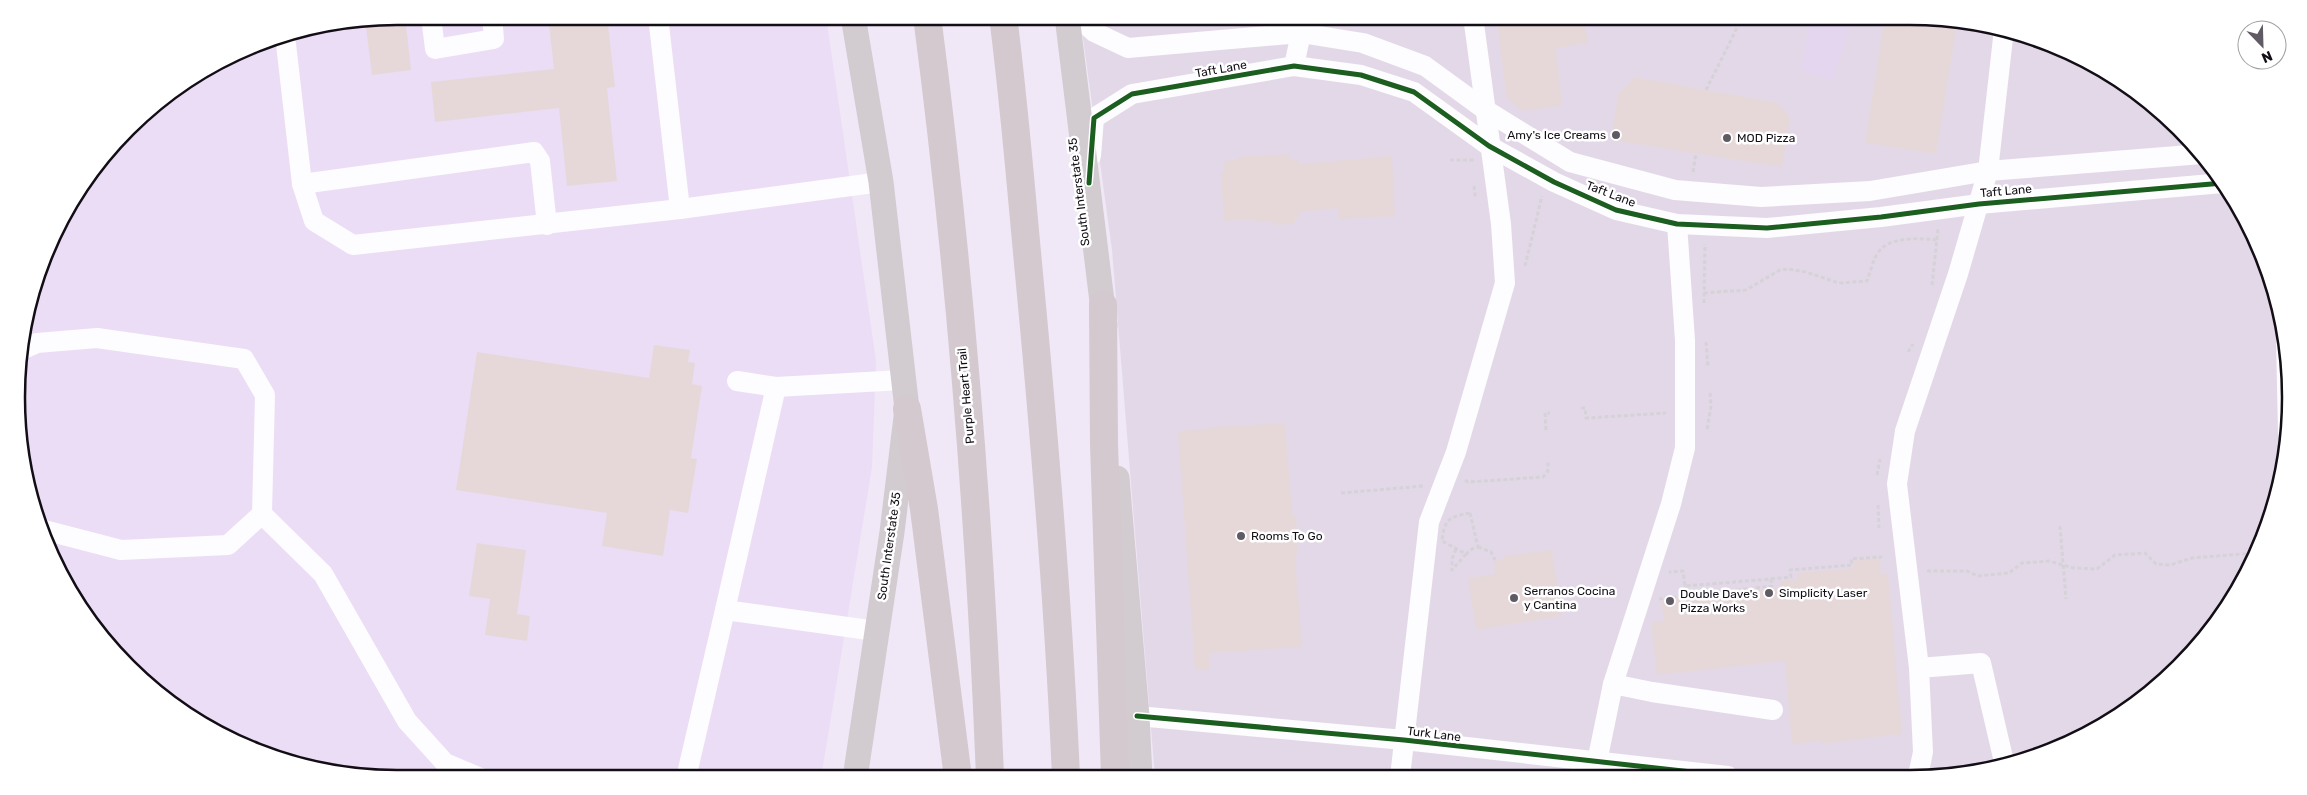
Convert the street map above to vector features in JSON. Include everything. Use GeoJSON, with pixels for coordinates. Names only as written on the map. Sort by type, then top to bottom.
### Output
{"type":"FeatureCollection","features":[{"type":"Feature","properties":{"kind":"highway","name":"Purple Heart Trail"},"geometry":{"type":"LineString","coordinates":[[929,25],[943,139],[967,408],[986,683],[990,770]]}},
{"type":"Feature","properties":{"kind":"highway"},"geometry":{"type":"LineString","coordinates":[[1004,25],[1042,407],[1062,681],[1066,770]]}},
{"type":"Feature","properties":{"kind":"highway"},"geometry":{"type":"LineString","coordinates":[[1103,305],[1104,444],[1116,770]]}},
{"type":"Feature","properties":{"kind":"highway"},"geometry":{"type":"LineString","coordinates":[[907,409],[924,509],[957,770]]}},
{"type":"Feature","properties":{"kind":"main road","name":"South Interstate 35"},"geometry":{"type":"LineString","coordinates":[[855,25],[881,182],[902,380],[907,409],[892,532],[856,770]]}},
{"type":"Feature","properties":{"kind":"main road","name":"South Interstate 35"},"geometry":{"type":"LineString","coordinates":[[1068,25],[1103,305],[1137,716],[1140,770]]}},
{"type":"Feature","properties":{"kind":"street"},"geometry":{"type":"LineString","coordinates":[[432,25],[435,49],[494,39],[493,25]]}},
{"type":"Feature","properties":{"kind":"street"},"geometry":{"type":"LineString","coordinates":[[659,25],[680,209]]}},
{"type":"Feature","properties":{"kind":"street","name":"Taft Lane"},"geometry":{"type":"LineString","coordinates":[[1087,25],[1094,32],[1128,48],[1300,25],[1363,43],[1425,66],[1484,109],[1570,162],[1675,190],[1761,197],[1870,191],[1988,171],[2192,155]]}},
{"type":"Feature","properties":{"kind":"street"},"geometry":{"type":"LineString","coordinates":[[1294,66],[1300,25]]}},
{"type":"Feature","properties":{"kind":"street"},"geometry":{"type":"LineString","coordinates":[[1401,770],[1429,522],[1456,452],[1506,283],[1474,25]]}},
{"type":"Feature","properties":{"kind":"street"},"geometry":{"type":"LineString","coordinates":[[1919,770],[1923,752],[1919,668],[1897,484],[1905,431],[1958,274],[1988,171],[2003,37]]}},
{"type":"Feature","properties":{"kind":"street"},"geometry":{"type":"LineString","coordinates":[[286,43],[295,141],[302,184],[314,220],[353,245],[547,225],[881,182]]}},
{"type":"Feature","properties":{"kind":"street","name":"Taft Lane"},"geometry":{"type":"LineString","coordinates":[[1089,183],[1094,118],[1132,94],[1294,66],[1361,75],[1414,92],[1490,146],[1551,180],[1616,210],[1677,224],[1767,228],[1881,217],[1979,204],[2215,185]]}},
{"type":"Feature","properties":{"kind":"street"},"geometry":{"type":"LineString","coordinates":[[302,184],[534,152],[540,161],[547,225]]}},
{"type":"Feature","properties":{"kind":"street"},"geometry":{"type":"LineString","coordinates":[[1597,762],[1614,684],[1671,504],[1685,448],[1685,340],[1677,224]]}},
{"type":"Feature","properties":{"kind":"street"},"geometry":{"type":"LineString","coordinates":[[28,347],[37,343],[97,338],[244,360],[265,395],[262,514],[228,545],[121,550],[50,532]]}},
{"type":"Feature","properties":{"kind":"street"},"geometry":{"type":"LineString","coordinates":[[737,381],[776,388],[902,380]]}},
{"type":"Feature","properties":{"kind":"street"},"geometry":{"type":"LineString","coordinates":[[688,770],[776,388]]}},
{"type":"Feature","properties":{"kind":"street"},"geometry":{"type":"LineString","coordinates":[[262,514],[323,574],[407,721],[445,763],[462,770]]}},
{"type":"Feature","properties":{"kind":"street"},"geometry":{"type":"LineString","coordinates":[[725,610],[876,631]]}},
{"type":"Feature","properties":{"kind":"street"},"geometry":{"type":"LineString","coordinates":[[1919,668],[1981,663],[2003,758]]}},
{"type":"Feature","properties":{"kind":"street"},"geometry":{"type":"LineString","coordinates":[[1614,684],[1652,692],[1773,710]]}},
{"type":"Feature","properties":{"kind":"street","name":"Turk Lane"},"geometry":{"type":"LineString","coordinates":[[1137,716],[1404,740],[1672,770]]}},
{"type":"Feature","properties":{"kind":"path"},"geometry":{"type":"LineString","coordinates":[[1706,90],[1738,25]]}},
{"type":"Feature","properties":{"kind":"path"},"geometry":{"type":"LineString","coordinates":[[1696,153],[1693,174],[1696,179]]}},
{"type":"Feature","properties":{"kind":"path"},"geometry":{"type":"LineString","coordinates":[[1450,160],[1476,160],[1479,162]]}},
{"type":"Feature","properties":{"kind":"path"},"geometry":{"type":"LineString","coordinates":[[1525,266],[1543,191]]}},
{"type":"Feature","properties":{"kind":"path"},"geometry":{"type":"LineString","coordinates":[[1932,289],[1938,228]]}},
{"type":"Feature","properties":{"kind":"path"},"geometry":{"type":"LineString","coordinates":[[1704,309],[1705,238]]}},
{"type":"Feature","properties":{"kind":"path"},"geometry":{"type":"LineString","coordinates":[[1704,293],[1746,290],[1780,270],[1788,269],[1806,272],[1839,283],[1867,281],[1882,248],[1902,241],[1937,240]]}},
{"type":"Feature","properties":{"kind":"path"},"geometry":{"type":"LineString","coordinates":[[1706,337],[1708,367]]}},
{"type":"Feature","properties":{"kind":"path"},"geometry":{"type":"LineString","coordinates":[[1707,429],[1711,407],[1710,392]]}},
{"type":"Feature","properties":{"kind":"path"},"geometry":{"type":"LineString","coordinates":[[1581,408],[1585,408],[1586,418],[1674,412]]}},
{"type":"Feature","properties":{"kind":"path"},"geometry":{"type":"LineString","coordinates":[[1546,430],[1545,413],[1550,413]]}},
{"type":"Feature","properties":{"kind":"path"},"geometry":{"type":"LineString","coordinates":[[1466,475],[1466,481],[1468,482],[1543,477],[1548,471],[1548,461]]}},
{"type":"Feature","properties":{"kind":"path"},"geometry":{"type":"LineString","coordinates":[[1341,493],[1428,485]]}},
{"type":"Feature","properties":{"kind":"path"},"geometry":{"type":"LineString","coordinates":[[1878,502],[1880,528]]}},
{"type":"Feature","properties":{"kind":"path"},"geometry":{"type":"LineString","coordinates":[[1466,554],[1442,541],[1444,524],[1452,518],[1470,514],[1478,547]]}},
{"type":"Feature","properties":{"kind":"path"},"geometry":{"type":"LineString","coordinates":[[2060,526],[2066,599]]}},
{"type":"Feature","properties":{"kind":"path"},"geometry":{"type":"LineString","coordinates":[[1456,549],[1452,559],[1452,570],[1466,554],[1478,547],[1491,552],[1495,560]]}},
{"type":"Feature","properties":{"kind":"path"},"geometry":{"type":"LineString","coordinates":[[1907,574],[1967,571],[1978,576],[2009,574],[2022,562],[2049,561],[2074,568],[2097,569],[2115,554],[2146,553],[2156,564],[2170,565],[2192,558],[2248,553]]}},
{"type":"Feature","properties":{"kind":"path"},"geometry":{"type":"LineString","coordinates":[[1685,586],[1791,577],[1790,570],[1852,565],[1851,559],[1882,557]]}},
{"type":"Feature","properties":{"kind":"path"},"geometry":{"type":"LineString","coordinates":[[1666,572],[1684,571],[1685,596]]}},
{"type":"Feature","properties":{"kind":"path"},"geometry":{"type":"LineString","coordinates":[[1659,599],[1772,586],[1771,579]]}},
{"type":"Feature","properties":{"kind":"path"},"geometry":{"type":"LineString","coordinates":[[1728,582],[1728,591]]}},
{"type":"Feature","properties":{"kind":"shaded area"},"geometry":{"type":"Polygon","coordinates":[[[827,25],[876,361],[872,467],[822,770],[398,770],[349,767],[325,763],[278,750],[255,742],[211,720],[152,678],[117,643],[102,624],[75,584],[63,562],[53,540],[38,494],[28,446],[26,422],[25,398],[28,349],[38,301],[53,255],[75,211],[102,171],[134,134],[171,102],[211,75],[255,53],[325,32],[373,26],[827,25]]]}},
{"type":"Feature","properties":{"kind":"shaded area"},"geometry":{"type":"Polygon","coordinates":[[[1081,25],[1910,25],[1958,28],[1982,32],[2052,53],[2096,75],[2116,88],[2155,117],[2173,134],[2190,152],[2219,191],[2232,211],[2254,255],[2275,325],[2279,349],[2282,398],[2279,446],[2275,470],[2262,517],[2244,562],[2219,604],[2190,643],[2155,678],[2096,720],[2052,742],[2006,757],[1958,767],[1910,770],[1154,770],[1112,250],[1081,25]]]}},
{"type":"Feature","properties":{"kind":"shaded area"},"geometry":{"type":"Polygon","coordinates":[[[1809,25],[1851,25],[1833,80],[1801,71],[1809,25]]]}},
{"type":"Feature","properties":{"kind":"building"},"geometry":{"type":"Polygon","coordinates":[[[406,25],[411,70],[372,75],[366,27],[406,25]]]}},
{"type":"Feature","properties":{"kind":"building"},"geometry":{"type":"Polygon","coordinates":[[[549,25],[608,25],[615,87],[607,88],[617,181],[567,186],[559,108],[435,122],[431,82],[554,69],[549,25]]]}},
{"type":"Feature","properties":{"kind":"building"},"geometry":{"type":"Polygon","coordinates":[[[1497,25],[1585,25],[1588,43],[1556,48],[1562,106],[1523,111],[1507,100],[1497,25]]]}},
{"type":"Feature","properties":{"kind":"building"},"geometry":{"type":"Polygon","coordinates":[[[1884,25],[1956,28],[1936,154],[1865,143],[1884,25]]]}},
{"type":"Feature","properties":{"kind":"building"},"geometry":{"type":"Polygon","coordinates":[[[1634,77],[1778,103],[1790,117],[1782,167],[1611,140],[1618,94],[1634,77]]]}},
{"type":"Feature","properties":{"kind":"building"},"geometry":{"type":"Polygon","coordinates":[[[1290,154],[1290,160],[1298,160],[1298,164],[1392,156],[1395,216],[1339,219],[1338,208],[1299,212],[1299,217],[1295,217],[1295,224],[1273,225],[1273,221],[1254,222],[1254,219],[1224,221],[1221,172],[1225,172],[1224,161],[1238,160],[1238,157],[1290,154]]]}},
{"type":"Feature","properties":{"kind":"building"},"geometry":{"type":"Polygon","coordinates":[[[654,345],[690,350],[688,362],[695,363],[692,384],[702,386],[691,458],[697,459],[688,513],[670,510],[663,556],[602,546],[607,513],[456,490],[477,352],[649,378],[654,345]]]}},
{"type":"Feature","properties":{"kind":"building","name":"Rooms To Go"},"geometry":{"type":"Polygon","coordinates":[[[1285,423],[1292,513],[1296,517],[1298,555],[1295,555],[1302,647],[1209,653],[1210,669],[1195,670],[1178,431],[1211,427],[1285,423]]]}},
{"type":"Feature","properties":{"kind":"building"},"geometry":{"type":"Polygon","coordinates":[[[477,543],[526,550],[517,614],[530,616],[527,641],[485,635],[490,599],[469,596],[477,543]]]}},
{"type":"Feature","properties":{"kind":"building"},"geometry":{"type":"Polygon","coordinates":[[[1552,550],[1562,616],[1476,630],[1468,578],[1495,574],[1494,561],[1504,558],[1504,556],[1552,550]]]}},
{"type":"Feature","properties":{"kind":"building"},"geometry":{"type":"Polygon","coordinates":[[[1879,558],[1881,574],[1888,573],[1902,734],[1821,744],[1821,741],[1792,744],[1785,661],[1657,675],[1651,622],[1664,621],[1661,600],[1780,587],[1780,581],[1797,579],[1797,573],[1854,568],[1853,561],[1879,558]]]}},
{"type":"Feature","properties":{"kind":"cycle path"},"geometry":{"type":"LineString","coordinates":[[1089,183],[1094,118],[1132,94],[1294,66],[1361,75],[1414,92],[1489,146],[1554,182],[1616,210],[1677,224],[1767,228],[1881,217],[1979,204],[2214,184]]}},
{"type":"Feature","properties":{"kind":"cycle path"},"geometry":{"type":"LineString","coordinates":[[1137,716],[1404,740],[1674,770]]}},
{"type":"Feature","properties":{"kind":"place","name":"Amy's Ice Creams"},"geometry":{"type":"Point","coordinates":[1616,135]}},
{"type":"Feature","properties":{"kind":"place","name":"MOD Pizza"},"geometry":{"type":"Point","coordinates":[1727,138]}},
{"type":"Feature","properties":{"kind":"place","name":"Rooms To Go"},"geometry":{"type":"Point","coordinates":[1241,536]}},
{"type":"Feature","properties":{"kind":"place","name":"Simplicity Laser"},"geometry":{"type":"Point","coordinates":[1769,593]}},
{"type":"Feature","properties":{"kind":"place","name":"Serranos Cocina y Cantina"},"geometry":{"type":"Point","coordinates":[1514,598]}},
{"type":"Feature","properties":{"kind":"place","name":"Double Dave's Pizza Works"},"geometry":{"type":"Point","coordinates":[1670,601]}}]}
